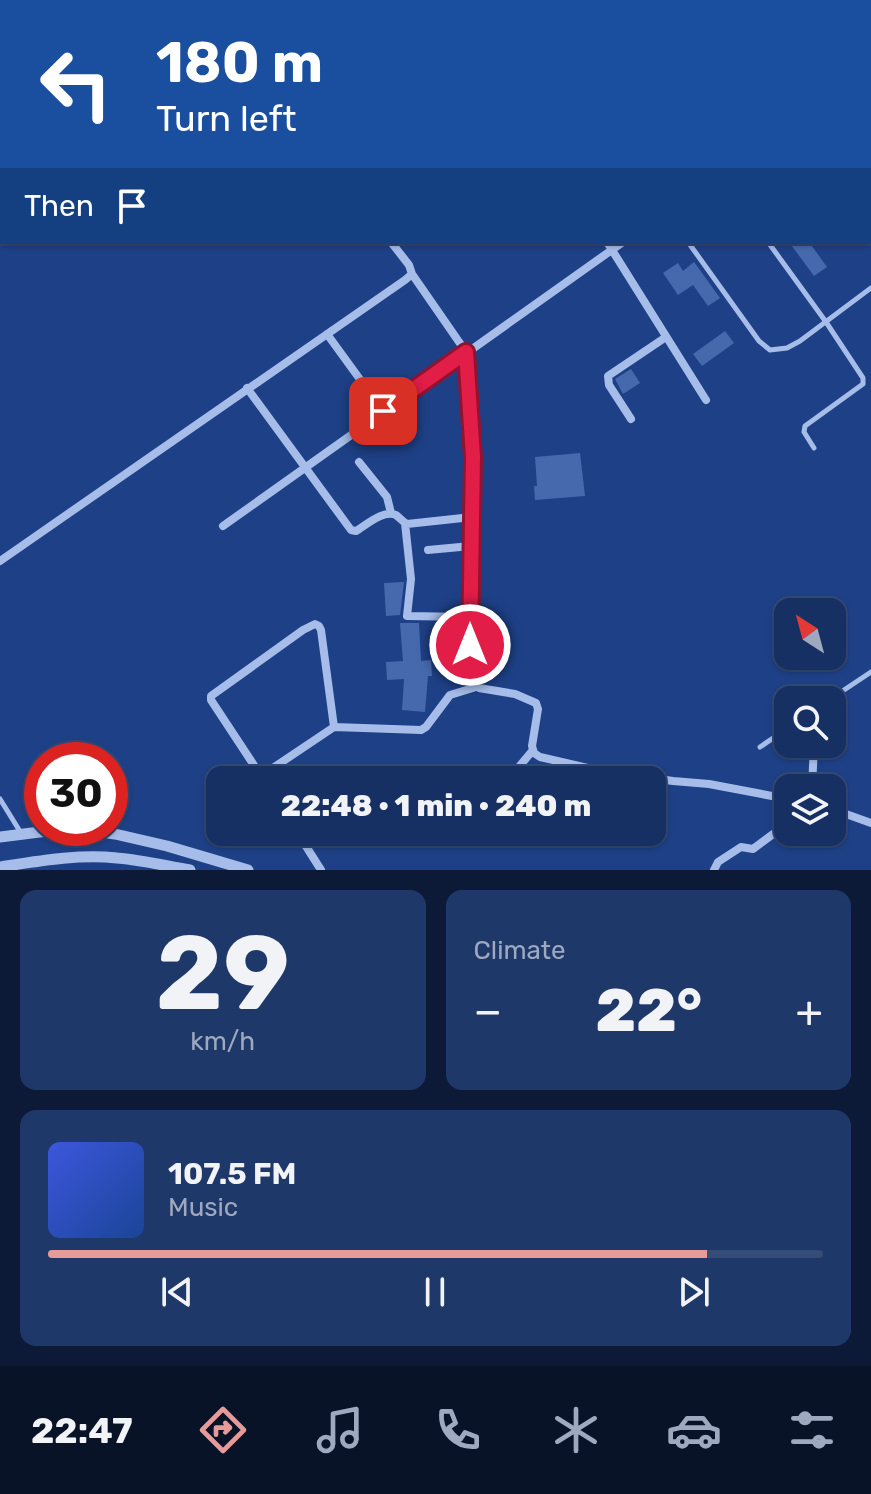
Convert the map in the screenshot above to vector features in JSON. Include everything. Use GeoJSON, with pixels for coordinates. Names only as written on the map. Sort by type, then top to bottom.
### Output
{"type":"FeatureCollection","features":[{"type":"Feature","properties":{"kind":"street"},"geometry":{"type":"LineString","coordinates":[[396,244],[412,274],[466,352],[473,457],[469,617],[471,677],[476,687]]}},
{"type":"Feature","properties":{"kind":"street"},"geometry":{"type":"LineString","coordinates":[[223,526],[610,246],[706,400]]}},
{"type":"Feature","properties":{"kind":"street"},"geometry":{"type":"LineString","coordinates":[[0,561],[412,274]]}},
{"type":"Feature","properties":{"kind":"street"},"geometry":{"type":"LineString","coordinates":[[327,334],[383,411]]}},
{"type":"Feature","properties":{"kind":"street"},"geometry":{"type":"LineString","coordinates":[[631,419],[609,385],[608,376],[666,337]]}},
{"type":"Feature","properties":{"kind":"street"},"geometry":{"type":"LineString","coordinates":[[247,388],[351,530],[358,531],[380,516],[391,513]]}},
{"type":"Feature","properties":{"kind":"street"},"geometry":{"type":"LineString","coordinates":[[359,462],[387,497],[391,513],[405,523],[472,517]]}},
{"type":"Feature","properties":{"kind":"street"},"geometry":{"type":"LineString","coordinates":[[405,523],[411,579],[407,616],[469,617]]}},
{"type":"Feature","properties":{"kind":"street"},"geometry":{"type":"LineString","coordinates":[[428,550],[471,546]]}},
{"type":"Feature","properties":{"kind":"street"},"geometry":{"type":"LineString","coordinates":[[254,766],[211,696],[315,624],[321,630],[334,727]]}},
{"type":"Feature","properties":{"kind":"street"},"geometry":{"type":"LineString","coordinates":[[279,766],[334,727],[421,730],[450,695],[476,687],[515,694],[536,703],[533,750],[520,766]]}},
{"type":"Feature","properties":{"kind":"street"},"geometry":{"type":"LineString","coordinates":[[533,750],[540,757],[601,771],[709,784],[774,796]]}},
{"type":"Feature","properties":{"kind":"street"},"geometry":{"type":"LineString","coordinates":[[846,814],[871,823]]}},
{"type":"Feature","properties":{"kind":"street"},"geometry":{"type":"LineString","coordinates":[[0,837],[63,829],[115,834],[241,869]]}},
{"type":"Feature","properties":{"kind":"street"},"geometry":{"type":"LineString","coordinates":[[714,870],[718,862],[741,847],[753,849],[774,833]]}},
{"type":"Feature","properties":{"kind":"street"},"geometry":{"type":"LineString","coordinates":[[306,846],[321,870]]}},
{"type":"Feature","properties":{"kind":"street"},"geometry":{"type":"LineString","coordinates":[[0,867],[91,857],[118,858],[190,870]]}},
{"type":"Feature","properties":{"kind":"lane"},"geometry":{"type":"LineString","coordinates":[[689,244],[759,341],[770,350],[787,348],[800,341],[871,288]]}},
{"type":"Feature","properties":{"kind":"lane"},"geometry":{"type":"LineString","coordinates":[[769,244],[826,322],[863,381],[805,426],[804,432],[814,448]]}},
{"type":"Feature","properties":{"kind":"lane"},"geometry":{"type":"LineString","coordinates":[[846,689],[871,672]]}},
{"type":"Feature","properties":{"kind":"lane"},"geometry":{"type":"LineString","coordinates":[[760,747],[774,738]]}},
{"type":"Feature","properties":{"kind":"lane"},"geometry":{"type":"LineString","coordinates":[[0,799],[22,833]]}},
{"type":"Feature","properties":{"kind":"building"},"geometry":{"type":"Polygon","coordinates":[[[790,244],[810,244],[827,267],[814,276],[790,244]]]}},
{"type":"Feature","properties":{"kind":"building"},"geometry":{"type":"Polygon","coordinates":[[[694,262],[720,298],[708,306],[693,285],[678,295],[663,273],[678,263],[683,271],[694,262]]]}},
{"type":"Feature","properties":{"kind":"building"},"geometry":{"type":"Polygon","coordinates":[[[725,331],[734,343],[702,366],[693,354],[725,331]]]}},
{"type":"Feature","properties":{"kind":"building"},"geometry":{"type":"Polygon","coordinates":[[[631,369],[640,383],[623,394],[615,379],[631,369]]]}},
{"type":"Feature","properties":{"kind":"building"},"geometry":{"type":"Polygon","coordinates":[[[580,453],[585,496],[535,500],[535,457],[580,453]]]}},
{"type":"Feature","properties":{"kind":"building"},"geometry":{"type":"Polygon","coordinates":[[[404,582],[400,615],[386,616],[384,583],[404,582]]]}},
{"type":"Feature","properties":{"kind":"building"},"geometry":{"type":"Polygon","coordinates":[[[400,623],[419,623],[421,661],[431,660],[432,676],[428,676],[425,712],[402,710],[404,679],[387,680],[386,662],[403,661],[400,623]]]}},
{"type":"Feature","properties":{"kind":"building"},"geometry":{"type":"Polygon","coordinates":[[[444,624],[462,624],[463,638],[443,638],[444,624]]]}},
{"type":"Feature","properties":{"kind":"route"},"geometry":{"type":"LineString","coordinates":[[383,411],[466,352],[473,457],[470,645]]}}]}
